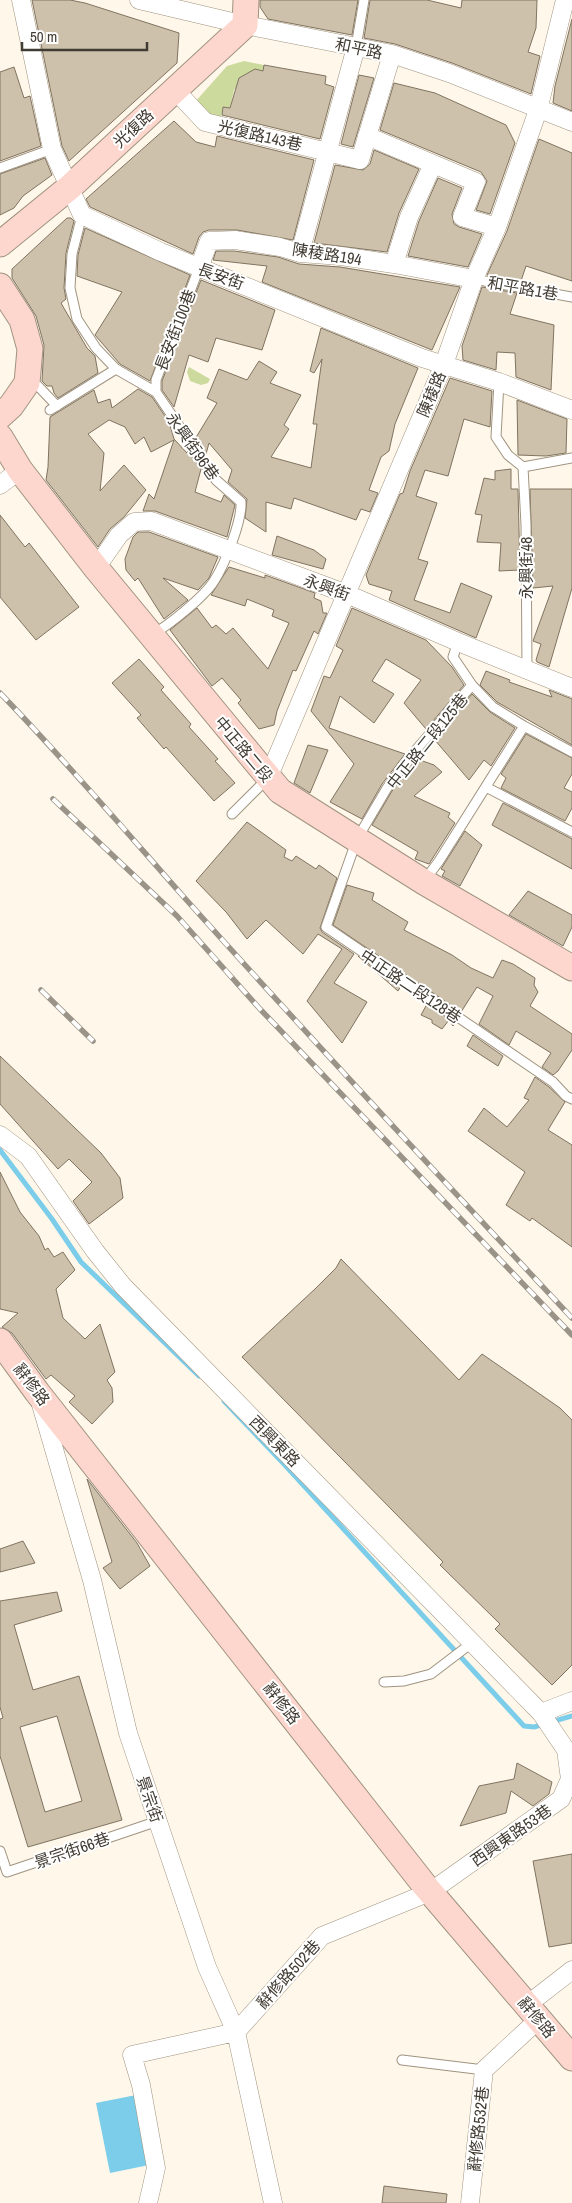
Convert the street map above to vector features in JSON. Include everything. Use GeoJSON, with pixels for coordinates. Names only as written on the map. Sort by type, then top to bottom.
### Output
{"type":"FeatureCollection","features":[{"type":"Feature","properties":{"kind":"street"},"geometry":{"type":"LineString","coordinates":[[21,0],[52,149],[82,215]]}},
{"type":"Feature","properties":{"kind":"street","name":"和平路"},"geometry":{"type":"LineString","coordinates":[[139,0],[244,25],[392,54],[449,73],[572,122]]}},
{"type":"Feature","properties":{"kind":"street"},"geometry":{"type":"LineString","coordinates":[[244,25],[246,0]]}},
{"type":"Feature","properties":{"kind":"street","name":"陳稜路"},"geometry":{"type":"LineString","coordinates":[[268,778],[444,364],[474,279],[497,227],[538,110],[565,0]]}},
{"type":"Feature","properties":{"kind":"street","name":"光復路"},"geometry":{"type":"LineString","coordinates":[[0,244],[70,187],[244,25]]}},
{"type":"Feature","properties":{"kind":"street"},"geometry":{"type":"LineString","coordinates":[[300,253],[356,47]]}},
{"type":"Feature","properties":{"kind":"street"},"geometry":{"type":"LineString","coordinates":[[392,54],[368,136],[476,182],[462,217],[497,227]]}},
{"type":"Feature","properties":{"kind":"street","name":"光復路143巷"},"geometry":{"type":"LineString","coordinates":[[175,90],[205,122],[360,160],[368,136]]}},
{"type":"Feature","properties":{"kind":"street"},"geometry":{"type":"LineString","coordinates":[[394,264],[409,217],[433,164]]}},
{"type":"Feature","properties":{"kind":"street","name":"長安街"},"geometry":{"type":"LineString","coordinates":[[82,215],[199,268],[244,284],[422,358],[499,382],[572,410]]}},
{"type":"Feature","properties":{"kind":"street","name":"陳稜路194"},"geometry":{"type":"LineString","coordinates":[[199,268],[209,241],[235,240],[280,247],[300,253],[342,256],[474,279]]}},
{"type":"Feature","properties":{"kind":"street"},"geometry":{"type":"LineString","coordinates":[[0,286],[22,320],[30,349],[27,383],[11,406],[0,416]]}},
{"type":"Feature","properties":{"kind":"street","name":"中正路二段"},"geometry":{"type":"LineString","coordinates":[[0,437],[20,470],[96,568],[280,791],[424,882],[570,962]]}},
{"type":"Feature","properties":{"kind":"street"},"geometry":{"type":"LineString","coordinates":[[0,485],[20,470]]}},
{"type":"Feature","properties":{"kind":"street","name":"永興街"},"geometry":{"type":"LineString","coordinates":[[96,568],[119,535],[134,522],[151,521],[347,594],[458,642],[572,688]]}},
{"type":"Feature","properties":{"kind":"street","name":"西興東路"},"geometry":{"type":"LineString","coordinates":[[0,1134],[28,1156],[95,1251],[123,1286],[541,1713]]}},
{"type":"Feature","properties":{"kind":"street","name":"辭修路"},"geometry":{"type":"LineString","coordinates":[[0,1341],[37,1392],[430,1892],[572,2058]]}},
{"type":"Feature","properties":{"kind":"street","name":"景宗街"},"geometry":{"type":"LineString","coordinates":[[37,1392],[92,1580],[128,1733],[207,1967],[236,2032],[273,2203]]}},
{"type":"Feature","properties":{"kind":"street"},"geometry":{"type":"LineString","coordinates":[[541,1713],[572,1701]]}},
{"type":"Feature","properties":{"kind":"street","name":"西興東路53巷"},"geometry":{"type":"LineString","coordinates":[[430,1892],[561,1799],[570,1779],[566,1750],[541,1713]]}},
{"type":"Feature","properties":{"kind":"street","name":"辭修路502巷"},"geometry":{"type":"LineString","coordinates":[[236,2032],[322,1936],[430,1892]]}},
{"type":"Feature","properties":{"kind":"street","name":"辭修路532巷"},"geometry":{"type":"LineString","coordinates":[[470,2203],[484,2070],[533,2012],[572,1970]]}},
{"type":"Feature","properties":{"kind":"street"},"geometry":{"type":"LineString","coordinates":[[148,2203],[156,2168],[141,2085],[132,2055],[236,2032]]}},
{"type":"Feature","properties":{"kind":"lane"},"geometry":{"type":"LineString","coordinates":[[356,47],[364,0]]}},
{"type":"Feature","properties":{"kind":"lane"},"geometry":{"type":"LineString","coordinates":[[0,168],[52,149]]}},
{"type":"Feature","properties":{"kind":"lane"},"geometry":{"type":"LineString","coordinates":[[82,215],[72,254],[70,288],[77,319],[96,348],[116,369],[156,392]]}},
{"type":"Feature","properties":{"kind":"lane","name":"長安街100巷"},"geometry":{"type":"LineString","coordinates":[[156,392],[156,380],[199,268]]}},
{"type":"Feature","properties":{"kind":"lane","name":"和平路1巷"},"geometry":{"type":"LineString","coordinates":[[474,279],[572,297]]}},
{"type":"Feature","properties":{"kind":"lane"},"geometry":{"type":"LineString","coordinates":[[27,383],[38,386],[54,408],[116,369]]}},
{"type":"Feature","properties":{"kind":"lane"},"geometry":{"type":"LineString","coordinates":[[499,382],[496,438],[508,454],[523,467],[572,458]]}},
{"type":"Feature","properties":{"kind":"lane","name":"永興街96巷"},"geometry":{"type":"LineString","coordinates":[[151,636],[186,609],[214,582],[242,514],[241,502],[216,480],[156,392]]}},
{"type":"Feature","properties":{"kind":"lane","name":"永興街48"},"geometry":{"type":"LineString","coordinates":[[523,467],[526,525],[527,669]]}},
{"type":"Feature","properties":{"kind":"lane","name":"中正路二段125巷"},"geometry":{"type":"LineString","coordinates":[[356,839],[387,788],[414,751],[472,685],[453,657],[458,642]]}},
{"type":"Feature","properties":{"kind":"lane"},"geometry":{"type":"LineString","coordinates":[[472,685],[493,707],[572,752]]}},
{"type":"Feature","properties":{"kind":"lane"},"geometry":{"type":"LineString","coordinates":[[424,882],[524,726]]}},
{"type":"Feature","properties":{"kind":"lane"},"geometry":{"type":"LineString","coordinates":[[232,814],[268,778]]}},
{"type":"Feature","properties":{"kind":"lane"},"geometry":{"type":"LineString","coordinates":[[486,788],[572,832]]}},
{"type":"Feature","properties":{"kind":"lane","name":"中正路二段128巷"},"geometry":{"type":"LineString","coordinates":[[356,839],[326,927],[553,1082],[566,1096],[572,1099]]}},
{"type":"Feature","properties":{"kind":"lane"},"geometry":{"type":"LineString","coordinates":[[384,1682],[404,1681],[430,1674],[473,1642]]}},
{"type":"Feature","properties":{"kind":"lane","name":"景宗街66巷"},"geometry":{"type":"LineString","coordinates":[[0,1851],[7,1872],[158,1821]]}},
{"type":"Feature","properties":{"kind":"lane"},"geometry":{"type":"LineString","coordinates":[[402,2060],[484,2070]]}},
{"type":"Feature","properties":{"kind":"green space"},"geometry":{"type":"Polygon","coordinates":[[[244,61],[264,65],[263,71],[255,69],[234,90],[230,108],[223,107],[218,133],[186,112],[227,66],[244,61]]]}},
{"type":"Feature","properties":{"kind":"green space"},"geometry":{"type":"Polygon","coordinates":[[[189,367],[210,379],[208,383],[201,385],[190,381],[187,372],[189,367]]]}},
{"type":"Feature","properties":{"kind":"water"},"geometry":{"type":"Polygon","coordinates":[[[136,2095],[149,2165],[110,2173],[96,2103],[136,2095]]]}},
{"type":"Feature","properties":{"kind":"building"},"geometry":{"type":"Polygon","coordinates":[[[32,0],[70,0],[85,3],[179,33],[177,63],[69,161],[62,146],[32,0]]]}},
{"type":"Feature","properties":{"kind":"building"},"geometry":{"type":"Polygon","coordinates":[[[260,0],[358,0],[352,35],[268,19],[260,7],[260,0]]]}},
{"type":"Feature","properties":{"kind":"building"},"geometry":{"type":"Polygon","coordinates":[[[370,0],[427,0],[461,8],[462,0],[537,0],[536,28],[528,52],[540,56],[531,94],[452,63],[395,44],[364,38],[370,0]]]}},
{"type":"Feature","properties":{"kind":"building"},"geometry":{"type":"Polygon","coordinates":[[[572,19],[572,111],[553,103],[555,86],[572,19]]]}},
{"type":"Feature","properties":{"kind":"building"},"geometry":{"type":"Polygon","coordinates":[[[264,65],[326,76],[325,84],[334,87],[320,139],[222,115],[223,107],[230,108],[239,78],[255,69],[263,71],[264,65]]]}},
{"type":"Feature","properties":{"kind":"building"},"geometry":{"type":"Polygon","coordinates":[[[14,67],[24,98],[30,96],[41,146],[0,161],[0,72],[14,67]]]}},
{"type":"Feature","properties":{"kind":"building"},"geometry":{"type":"Polygon","coordinates":[[[359,75],[374,78],[353,147],[341,144],[359,75]]]}},
{"type":"Feature","properties":{"kind":"building"},"geometry":{"type":"Polygon","coordinates":[[[394,83],[435,93],[506,125],[515,143],[490,214],[476,210],[487,181],[481,172],[380,130],[394,83]]]}},
{"type":"Feature","properties":{"kind":"building"},"geometry":{"type":"Polygon","coordinates":[[[174,121],[196,142],[215,147],[217,136],[314,160],[293,240],[237,230],[209,230],[203,232],[199,237],[193,254],[90,207],[86,199],[174,121]]]}},
{"type":"Feature","properties":{"kind":"building"},"geometry":{"type":"Polygon","coordinates":[[[539,139],[572,153],[572,281],[526,266],[521,281],[487,275],[507,231],[539,139]]]}},
{"type":"Feature","properties":{"kind":"building"},"geometry":{"type":"Polygon","coordinates":[[[374,150],[419,169],[399,213],[387,252],[314,243],[335,165],[363,170],[370,164],[374,150]]]}},
{"type":"Feature","properties":{"kind":"building"},"geometry":{"type":"Polygon","coordinates":[[[45,158],[52,175],[23,196],[14,208],[0,215],[0,174],[45,158]]]}},
{"type":"Feature","properties":{"kind":"building"},"geometry":{"type":"Polygon","coordinates":[[[438,178],[462,188],[452,214],[454,224],[482,234],[468,267],[408,256],[419,221],[438,178]]]}},
{"type":"Feature","properties":{"kind":"building"},"geometry":{"type":"Polygon","coordinates":[[[67,218],[71,218],[74,221],[66,253],[64,288],[66,299],[61,303],[87,348],[95,356],[98,373],[58,398],[52,386],[47,386],[42,381],[44,345],[36,316],[12,278],[12,269],[67,218]]]}},
{"type":"Feature","properties":{"kind":"building"},"geometry":{"type":"Polygon","coordinates":[[[85,228],[190,275],[150,381],[120,364],[95,335],[122,292],[77,276],[78,255],[85,228]]]}},
{"type":"Feature","properties":{"kind":"building"},"geometry":{"type":"Polygon","coordinates":[[[216,251],[234,251],[278,257],[299,264],[340,267],[460,287],[432,350],[262,282],[267,266],[213,260],[216,251]]]}},
{"type":"Feature","properties":{"kind":"building"},"geometry":{"type":"Polygon","coordinates":[[[201,280],[275,310],[262,350],[216,338],[208,362],[189,355],[174,407],[162,390],[162,381],[201,280]]]}},
{"type":"Feature","properties":{"kind":"building"},"geometry":{"type":"Polygon","coordinates":[[[482,287],[517,293],[510,314],[554,325],[551,390],[516,377],[515,353],[497,352],[496,370],[463,360],[462,346],[482,287]]]}},
{"type":"Feature","properties":{"kind":"building"},"geometry":{"type":"Polygon","coordinates":[[[321,328],[418,368],[395,424],[389,451],[381,457],[369,490],[378,493],[370,512],[361,509],[356,520],[294,498],[291,509],[266,502],[266,532],[245,518],[247,499],[228,482],[232,470],[209,443],[206,454],[195,439],[217,403],[207,398],[219,369],[247,380],[259,361],[277,372],[270,383],[301,395],[284,425],[289,429],[271,457],[311,468],[317,424],[313,424],[322,359],[314,373],[310,371],[321,328]]]}},
{"type":"Feature","properties":{"kind":"building"},"geometry":{"type":"Polygon","coordinates":[[[450,378],[492,391],[490,427],[464,419],[448,476],[425,470],[416,496],[437,503],[418,559],[428,562],[414,600],[450,613],[461,583],[492,596],[476,638],[389,600],[392,591],[369,584],[366,575],[400,494],[403,493],[410,471],[450,378]]]}},
{"type":"Feature","properties":{"kind":"building"},"geometry":{"type":"Polygon","coordinates":[[[138,389],[152,397],[169,422],[174,439],[187,453],[188,451],[201,469],[195,492],[221,502],[224,495],[235,505],[227,537],[155,511],[143,511],[149,494],[154,499],[174,440],[151,452],[144,437],[135,444],[125,427],[109,420],[88,434],[104,453],[100,491],[124,465],[146,490],[124,517],[110,529],[98,547],[46,480],[50,417],[94,390],[98,403],[110,399],[112,408],[138,389]]]}},
{"type":"Feature","properties":{"kind":"building"},"geometry":{"type":"Polygon","coordinates":[[[517,400],[567,419],[566,453],[546,456],[518,455],[517,400]]]}},
{"type":"Feature","properties":{"kind":"building"},"geometry":{"type":"Polygon","coordinates":[[[511,469],[511,489],[518,489],[520,570],[499,571],[501,543],[477,542],[482,515],[475,514],[484,478],[495,480],[495,471],[511,469]]]}},
{"type":"Feature","properties":{"kind":"building"},"geometry":{"type":"Polygon","coordinates":[[[530,489],[572,489],[572,588],[549,667],[537,662],[541,644],[533,641],[553,586],[533,588],[530,489]]]}},
{"type":"Feature","properties":{"kind":"building"},"geometry":{"type":"Polygon","coordinates":[[[0,515],[25,547],[29,543],[79,607],[36,640],[0,597],[0,515]]]}},
{"type":"Feature","properties":{"kind":"building"},"geometry":{"type":"Polygon","coordinates":[[[138,532],[149,532],[218,557],[209,578],[198,590],[163,578],[188,600],[164,619],[138,578],[135,581],[126,570],[125,559],[133,537],[138,532]]]}},
{"type":"Feature","properties":{"kind":"building"},"geometry":{"type":"Polygon","coordinates":[[[277,536],[314,550],[326,559],[323,569],[272,555],[277,536]]]}},
{"type":"Feature","properties":{"kind":"building"},"geometry":{"type":"Polygon","coordinates":[[[229,567],[265,578],[265,575],[315,593],[314,598],[321,601],[323,613],[327,613],[318,634],[314,631],[296,671],[293,670],[277,711],[274,725],[259,729],[238,703],[241,700],[222,678],[212,686],[170,630],[197,608],[212,628],[216,625],[226,634],[233,628],[268,669],[289,623],[272,616],[274,610],[247,599],[245,606],[211,595],[229,567]]]}},
{"type":"Feature","properties":{"kind":"building"},"geometry":{"type":"Polygon","coordinates":[[[352,608],[426,640],[452,667],[464,685],[426,729],[404,703],[421,680],[386,659],[372,681],[394,694],[374,723],[340,696],[329,728],[405,754],[382,784],[362,819],[330,802],[354,764],[311,711],[324,676],[330,678],[343,650],[336,646],[352,608]]]}},
{"type":"Feature","properties":{"kind":"building"},"geometry":{"type":"Polygon","coordinates":[[[139,659],[164,687],[161,690],[191,724],[189,727],[218,759],[215,761],[235,783],[214,801],[166,747],[164,749],[137,718],[141,715],[112,683],[139,659]]]}},
{"type":"Feature","properties":{"kind":"building"},"geometry":{"type":"Polygon","coordinates":[[[486,671],[510,680],[509,682],[552,697],[549,690],[572,699],[572,745],[497,702],[480,685],[486,671]]]}},
{"type":"Feature","properties":{"kind":"building"},"geometry":{"type":"Polygon","coordinates":[[[472,694],[490,712],[515,728],[491,766],[484,760],[469,780],[434,739],[472,694]]]}},
{"type":"Feature","properties":{"kind":"building"},"geometry":{"type":"Polygon","coordinates":[[[526,734],[572,758],[572,774],[564,788],[572,792],[572,808],[565,821],[501,788],[506,778],[501,774],[526,734]]]}},
{"type":"Feature","properties":{"kind":"building"},"geometry":{"type":"Polygon","coordinates":[[[308,745],[328,750],[310,793],[294,783],[308,745]]]}},
{"type":"Feature","properties":{"kind":"building"},"geometry":{"type":"Polygon","coordinates":[[[417,759],[434,765],[442,772],[414,796],[450,813],[448,817],[455,823],[429,864],[415,859],[418,852],[372,825],[392,791],[417,759]]]}},
{"type":"Feature","properties":{"kind":"building"},"geometry":{"type":"Polygon","coordinates":[[[503,803],[572,839],[572,869],[492,825],[503,803]]]}},
{"type":"Feature","properties":{"kind":"building"},"geometry":{"type":"Polygon","coordinates":[[[247,822],[286,850],[284,857],[292,861],[296,856],[316,869],[319,865],[337,878],[320,928],[322,932],[354,954],[334,983],[367,1002],[342,1043],[307,1001],[342,949],[318,934],[303,954],[266,920],[247,939],[226,912],[196,881],[247,822]]]}},
{"type":"Feature","properties":{"kind":"building"},"geometry":{"type":"Polygon","coordinates":[[[465,831],[482,845],[460,886],[442,876],[445,871],[441,869],[465,831]]]}},
{"type":"Feature","properties":{"kind":"building"},"geometry":{"type":"Polygon","coordinates":[[[347,885],[374,893],[372,900],[408,922],[404,930],[452,955],[471,968],[493,978],[502,960],[513,964],[535,978],[534,985],[538,992],[530,1006],[572,1034],[572,1050],[558,1071],[553,1075],[542,1067],[551,1053],[516,1031],[509,1045],[479,1024],[493,996],[477,987],[461,1012],[333,925],[347,885]]]}},
{"type":"Feature","properties":{"kind":"building"},"geometry":{"type":"Polygon","coordinates":[[[528,891],[572,915],[572,927],[563,946],[509,915],[528,891]]]}},
{"type":"Feature","properties":{"kind":"building"},"geometry":{"type":"Polygon","coordinates":[[[358,956],[401,986],[398,991],[358,956]]]}},
{"type":"Feature","properties":{"kind":"building"},"geometry":{"type":"Polygon","coordinates":[[[427,1004],[455,1023],[453,1026],[449,1020],[442,1029],[432,1023],[432,1020],[421,1015],[427,1004]]]}},
{"type":"Feature","properties":{"kind":"building"},"geometry":{"type":"Polygon","coordinates":[[[473,1035],[503,1056],[498,1066],[467,1046],[473,1035]]]}},
{"type":"Feature","properties":{"kind":"building"},"geometry":{"type":"Polygon","coordinates":[[[0,1056],[101,1153],[120,1178],[123,1198],[89,1224],[73,1201],[92,1182],[69,1159],[58,1169],[0,1104],[0,1056]]]}},
{"type":"Feature","properties":{"kind":"building"},"geometry":{"type":"Polygon","coordinates":[[[535,1077],[565,1102],[548,1130],[572,1145],[572,1247],[532,1218],[530,1221],[506,1205],[525,1172],[468,1131],[484,1108],[507,1127],[529,1100],[524,1098],[535,1077]]]}},
{"type":"Feature","properties":{"kind":"building"},"geometry":{"type":"Polygon","coordinates":[[[0,1172],[20,1212],[39,1236],[45,1250],[48,1248],[54,1257],[63,1252],[75,1270],[56,1289],[63,1318],[85,1339],[100,1324],[115,1372],[107,1380],[112,1388],[113,1402],[92,1424],[69,1402],[75,1396],[51,1375],[46,1379],[12,1333],[2,1327],[18,1313],[0,1309],[0,1172]]]}},
{"type":"Feature","properties":{"kind":"building"},"geometry":{"type":"Polygon","coordinates":[[[341,1259],[459,1380],[482,1354],[560,1408],[572,1420],[572,1665],[552,1685],[495,1629],[500,1624],[440,1565],[443,1562],[242,1357],[316,1288],[336,1268],[341,1259]]]}},
{"type":"Feature","properties":{"kind":"building"},"geometry":{"type":"Polygon","coordinates":[[[87,1479],[137,1543],[150,1566],[120,1589],[103,1568],[112,1562],[87,1479]]]}},
{"type":"Feature","properties":{"kind":"building"},"geometry":{"type":"Polygon","coordinates":[[[23,1541],[35,1563],[0,1572],[0,1549],[23,1541]]]}},
{"type":"Feature","properties":{"kind":"building"},"geometry":{"type":"Polygon","coordinates":[[[57,1592],[62,1611],[14,1625],[33,1690],[79,1676],[122,1820],[28,1847],[0,1756],[0,1719],[3,1718],[0,1707],[0,1601],[57,1592]],[[57,1716],[20,1727],[45,1812],[82,1801],[57,1716]]]}},
{"type":"Feature","properties":{"kind":"building"},"geometry":{"type":"Polygon","coordinates":[[[517,1763],[552,1782],[549,1794],[533,1806],[511,1791],[506,1813],[460,1826],[479,1786],[514,1779],[517,1763]]]}},
{"type":"Feature","properties":{"kind":"building"},"geometry":{"type":"Polygon","coordinates":[[[572,1854],[572,1943],[549,1947],[533,1861],[572,1854]]]}},
{"type":"Feature","properties":{"kind":"building"},"geometry":{"type":"Polygon","coordinates":[[[384,2186],[447,2194],[446,2203],[382,2203],[384,2186]]]}},
{"type":"Feature","properties":{"kind":"waterway"},"geometry":{"type":"LineString","coordinates":[[0,1150],[52,1219],[81,1262],[199,1376]]}},
{"type":"Feature","properties":{"kind":"waterway"},"geometry":{"type":"LineString","coordinates":[[224,1401],[524,1726],[534,1727],[572,1716]]}},
{"type":"Feature","properties":{"kind":"railway"},"geometry":{"type":"LineString","coordinates":[[0,693],[279,1002],[572,1318]]}},
{"type":"Feature","properties":{"kind":"railway"},"geometry":{"type":"LineString","coordinates":[[53,799],[177,916],[260,1009],[572,1335]]}},
{"type":"Feature","properties":{"kind":"railway"},"geometry":{"type":"LineString","coordinates":[[41,990],[93,1041]]}}]}
